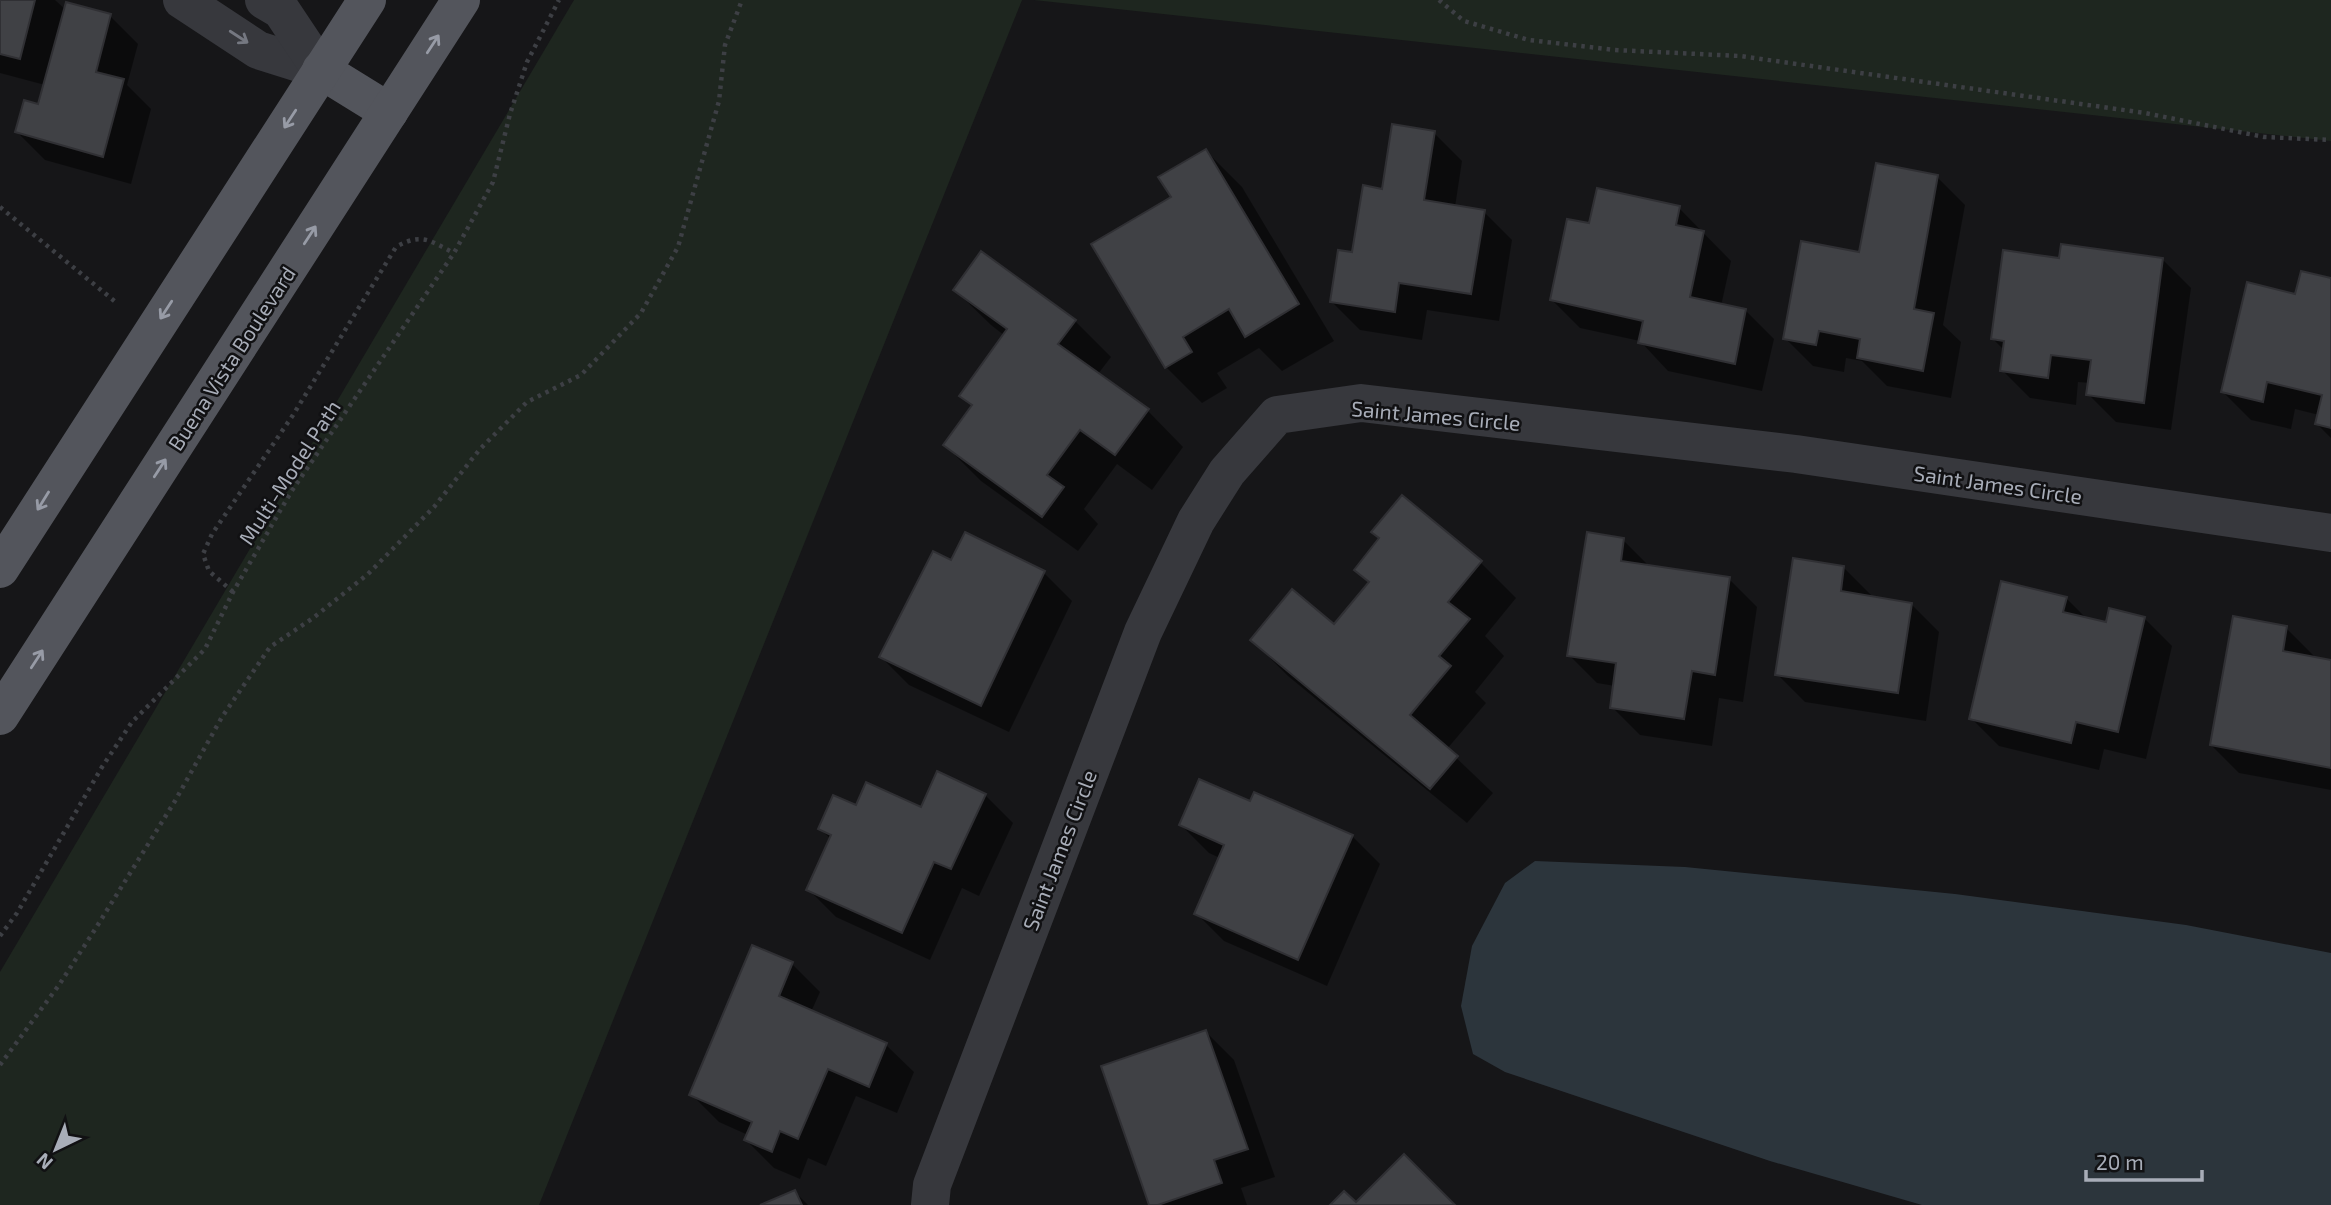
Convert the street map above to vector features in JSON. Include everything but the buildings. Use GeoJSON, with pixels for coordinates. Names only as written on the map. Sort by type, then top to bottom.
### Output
{"type":"FeatureCollection","features":[{"type":"Feature","properties":{"kind":"main road"},"geometry":{"type":"LineString","coordinates":[[0,569],[367,0]]}},
{"type":"Feature","properties":{"kind":"main road","name":"Buena Vista Boulevard"},"geometry":{"type":"LineString","coordinates":[[0,716],[461,0]]}},
{"type":"Feature","properties":{"kind":"main road"},"geometry":{"type":"LineString","coordinates":[[321,70],[389,112]]}},
{"type":"Feature","properties":{"kind":"street"},"geometry":{"type":"LineString","coordinates":[[182,0],[258,50],[321,70]]}},
{"type":"Feature","properties":{"kind":"street"},"geometry":{"type":"LineString","coordinates":[[264,0],[281,10],[321,70]]}},
{"type":"Feature","properties":{"kind":"street","name":"Saint James Circle"},"geometry":{"type":"LineString","coordinates":[[930,1205],[932,1185],[1143,632],[1196,521],[1227,472],[1277,415],[1361,403],[1796,454],[2331,533]]}},
{"type":"Feature","properties":{"kind":"path","name":"Multi-Model Path"},"geometry":{"type":"LineString","coordinates":[[0,936],[17,913],[131,722],[205,649],[233,592],[291,492],[454,253],[494,182],[510,114],[527,61],[559,0]]}},
{"type":"Feature","properties":{"kind":"path"},"geometry":{"type":"LineString","coordinates":[[0,1065],[59,985],[94,931],[175,801],[222,717],[270,647],[313,618],[368,574],[434,507],[480,449],[527,402],[581,375],[641,313],[678,247],[719,101],[725,45],[742,0]]}},
{"type":"Feature","properties":{"kind":"path"},"geometry":{"type":"LineString","coordinates":[[1439,0],[1464,20],[1529,40],[1615,50],[1740,56],[2146,113],[2264,137],[2331,140]]}},
{"type":"Feature","properties":{"kind":"path"},"geometry":{"type":"LineString","coordinates":[[0,207],[118,304]]}},
{"type":"Feature","properties":{"kind":"path"},"geometry":{"type":"LineString","coordinates":[[233,592],[209,571],[203,555],[212,534],[293,415],[396,247],[409,240],[424,238],[454,253]]}},
{"type":"Feature","properties":{"kind":"shaded area"},"geometry":{"type":"Polygon","coordinates":[[[574,0],[1022,0],[539,1205],[0,1205],[0,972],[574,0]]]}},
{"type":"Feature","properties":{"kind":"shaded area"},"geometry":{"type":"Polygon","coordinates":[[[1034,0],[2331,0],[2331,141],[1034,0]]]}},
{"type":"Feature","properties":{"kind":"shaded area"},"geometry":{"type":"Polygon","coordinates":[[[1535,861],[1685,867],[1955,894],[2186,925],[2331,953],[2331,1205],[1922,1205],[1770,1161],[1505,1072],[1473,1054],[1461,1006],[1472,946],[1505,883],[1535,861]]]}}]}
